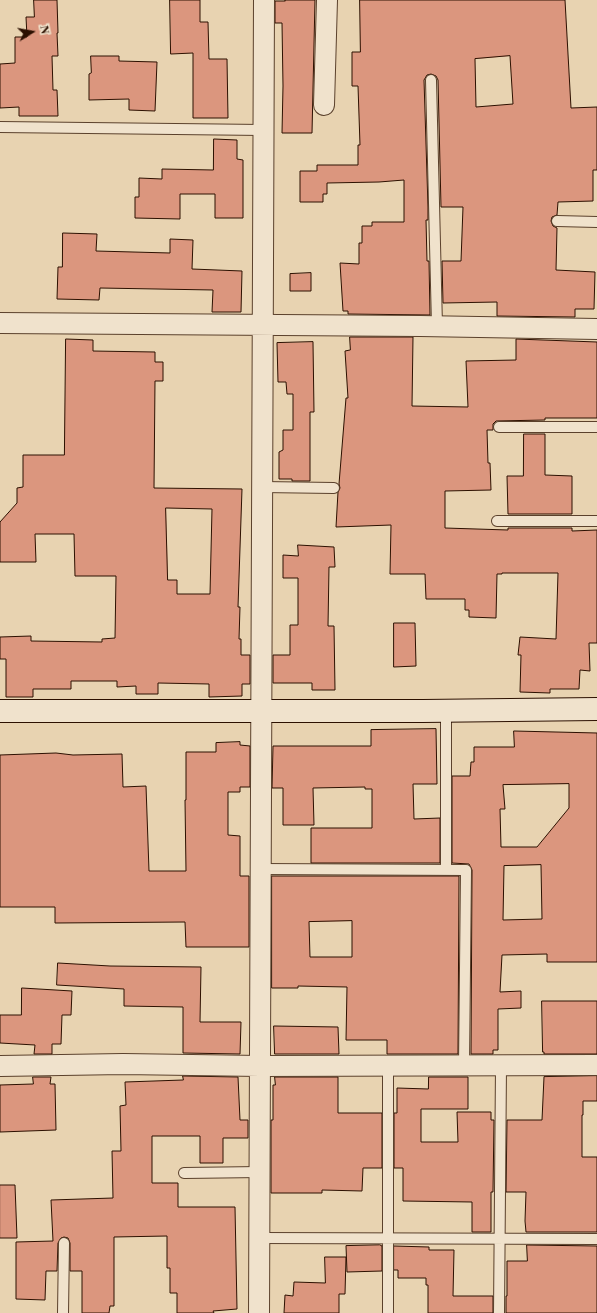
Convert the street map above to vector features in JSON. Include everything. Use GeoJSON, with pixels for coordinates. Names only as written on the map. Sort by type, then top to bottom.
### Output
{"type":"FeatureCollection","features":[{"type":"Feature","properties":{"kind":"street"},"geometry":{"type":"LineString","coordinates":[[259,1313],[264,0]]}},
{"type":"Feature","properties":{"kind":"street"},"geometry":{"type":"LineString","coordinates":[[324,105],[327,0]]}},
{"type":"Feature","properties":{"kind":"street"},"geometry":{"type":"LineString","coordinates":[[0,323],[437,326],[597,329]]}},
{"type":"Feature","properties":{"kind":"street"},"geometry":{"type":"LineString","coordinates":[[0,711],[261,712],[597,709]]}},
{"type":"Feature","properties":{"kind":"street"},"geometry":{"type":"LineString","coordinates":[[0,1066],[123,1064],[260,1066],[597,1065]]}},
{"type":"Feature","properties":{"kind":"lane"},"geometry":{"type":"LineString","coordinates":[[431,80],[437,326]]}},
{"type":"Feature","properties":{"kind":"lane"},"geometry":{"type":"LineString","coordinates":[[0,128],[264,130]]}},
{"type":"Feature","properties":{"kind":"lane"},"geometry":{"type":"LineString","coordinates":[[557,221],[597,222]]}},
{"type":"Feature","properties":{"kind":"lane"},"geometry":{"type":"LineString","coordinates":[[499,428],[597,427]]}},
{"type":"Feature","properties":{"kind":"lane"},"geometry":{"type":"LineString","coordinates":[[262,487],[334,488]]}},
{"type":"Feature","properties":{"kind":"lane"},"geometry":{"type":"LineString","coordinates":[[497,521],[597,521]]}},
{"type":"Feature","properties":{"kind":"lane"},"geometry":{"type":"LineString","coordinates":[[446,711],[446,870]]}},
{"type":"Feature","properties":{"kind":"lane"},"geometry":{"type":"LineString","coordinates":[[260,868],[466,870],[464,1066]]}},
{"type":"Feature","properties":{"kind":"lane"},"geometry":{"type":"LineString","coordinates":[[388,1066],[388,1313]]}},
{"type":"Feature","properties":{"kind":"lane"},"geometry":{"type":"LineString","coordinates":[[499,1313],[501,1066]]}},
{"type":"Feature","properties":{"kind":"lane"},"geometry":{"type":"LineString","coordinates":[[184,1173],[260,1172]]}},
{"type":"Feature","properties":{"kind":"lane"},"geometry":{"type":"LineString","coordinates":[[259,1238],[597,1239]]}},
{"type":"Feature","properties":{"kind":"lane"},"geometry":{"type":"LineString","coordinates":[[63,1313],[64,1243]]}},
{"type":"Feature","properties":{"kind":"building"},"geometry":{"type":"Polygon","coordinates":[[[34,0],[57,0],[58,56],[52,56],[53,90],[57,90],[58,116],[19,116],[19,107],[0,108],[0,64],[15,63],[15,37],[27,37],[26,17],[34,17],[34,0]]]}},
{"type":"Feature","properties":{"kind":"building"},"geometry":{"type":"Polygon","coordinates":[[[170,0],[200,0],[200,22],[208,22],[209,59],[227,59],[228,118],[193,118],[193,53],[171,54],[170,0]]]}},
{"type":"Feature","properties":{"kind":"building"},"geometry":{"type":"Polygon","coordinates":[[[315,0],[312,133],[282,133],[282,23],[275,23],[275,1],[315,0]]]}},
{"type":"Feature","properties":{"kind":"building"},"geometry":{"type":"Polygon","coordinates":[[[360,0],[565,0],[571,108],[597,107],[597,170],[593,170],[593,201],[558,202],[557,215],[552,217],[551,221],[553,226],[557,228],[556,270],[595,272],[594,309],[575,309],[575,317],[497,316],[497,302],[443,303],[442,261],[461,261],[463,207],[441,207],[438,80],[436,76],[431,74],[427,75],[424,80],[428,207],[428,220],[426,220],[427,261],[429,261],[430,315],[348,314],[348,311],[343,311],[340,263],[359,264],[359,243],[362,243],[362,226],[372,226],[372,222],[404,222],[404,180],[327,183],[327,194],[323,194],[323,202],[300,202],[300,171],[317,171],[317,165],[358,165],[358,145],[360,145],[358,86],[352,86],[352,52],[360,52],[360,0]],[[510,56],[475,59],[476,107],[513,104],[510,56]]]}},
{"type":"Feature","properties":{"kind":"building"},"geometry":{"type":"Polygon","coordinates":[[[91,56],[119,56],[119,61],[157,62],[155,111],[129,110],[129,99],[89,100],[91,56]]]}},
{"type":"Feature","properties":{"kind":"building"},"geometry":{"type":"Polygon","coordinates":[[[214,139],[237,140],[237,159],[243,160],[243,218],[215,218],[215,194],[180,194],[180,219],[135,218],[135,197],[139,197],[139,178],[162,179],[162,169],[213,170],[214,139]]]}},
{"type":"Feature","properties":{"kind":"building"},"geometry":{"type":"Polygon","coordinates":[[[63,233],[97,234],[96,251],[170,253],[170,239],[193,240],[192,269],[242,271],[241,312],[212,312],[213,290],[100,288],[99,300],[57,299],[58,267],[62,267],[63,233]]]}},
{"type":"Feature","properties":{"kind":"building"},"geometry":{"type":"Polygon","coordinates":[[[311,273],[311,291],[290,291],[290,274],[311,273]]]}},
{"type":"Feature","properties":{"kind":"building"},"geometry":{"type":"Polygon","coordinates":[[[350,337],[413,337],[412,406],[468,407],[466,361],[516,360],[516,339],[597,342],[597,418],[545,418],[545,420],[496,421],[493,424],[493,430],[487,430],[491,490],[445,491],[445,528],[508,530],[508,528],[572,528],[572,531],[597,530],[597,643],[589,643],[590,671],[580,670],[579,689],[550,689],[550,693],[520,692],[521,655],[518,655],[520,637],[556,639],[558,573],[497,574],[496,618],[469,617],[469,610],[465,610],[465,599],[426,599],[425,574],[390,574],[391,525],[336,527],[346,398],[348,398],[345,351],[350,350],[350,337]]]}},
{"type":"Feature","properties":{"kind":"building"},"geometry":{"type":"Polygon","coordinates":[[[66,339],[93,340],[93,351],[155,352],[155,362],[163,362],[163,381],[155,381],[154,488],[242,489],[238,607],[240,607],[239,639],[241,639],[241,655],[250,655],[250,684],[242,684],[242,696],[209,697],[209,684],[158,683],[158,694],[136,694],[136,686],[117,687],[117,681],[71,681],[71,689],[33,689],[33,697],[6,697],[6,659],[0,659],[0,637],[31,636],[31,641],[102,642],[102,639],[115,638],[116,576],[75,576],[74,534],[35,534],[36,562],[0,562],[0,522],[17,503],[17,488],[23,487],[23,455],[64,455],[66,339]],[[166,508],[168,580],[177,580],[177,594],[210,594],[212,509],[166,508]]]}},
{"type":"Feature","properties":{"kind":"building"},"geometry":{"type":"Polygon","coordinates":[[[313,342],[314,412],[310,412],[310,481],[279,479],[279,452],[283,450],[283,430],[293,430],[293,394],[287,394],[286,382],[278,382],[277,343],[313,342]]]}},
{"type":"Feature","properties":{"kind":"building"},"geometry":{"type":"Polygon","coordinates":[[[524,434],[545,434],[545,475],[572,476],[572,514],[508,514],[507,476],[523,476],[524,434]]]}},
{"type":"Feature","properties":{"kind":"building"},"geometry":{"type":"Polygon","coordinates":[[[298,545],[334,547],[335,567],[329,567],[328,626],[334,626],[335,690],[312,690],[312,683],[273,683],[273,655],[290,655],[290,625],[298,625],[298,578],[283,578],[283,555],[298,556],[298,545]]]}},
{"type":"Feature","properties":{"kind":"building"},"geometry":{"type":"Polygon","coordinates":[[[394,623],[415,623],[416,666],[394,667],[394,623]]]}},
{"type":"Feature","properties":{"kind":"building"},"geometry":{"type":"Polygon","coordinates":[[[436,729],[437,784],[413,784],[414,819],[440,818],[440,863],[311,863],[311,828],[372,828],[372,789],[365,789],[365,787],[313,788],[314,825],[283,825],[283,788],[272,788],[273,746],[371,746],[371,730],[436,729]]]}},
{"type":"Feature","properties":{"kind":"building"},"geometry":{"type":"Polygon","coordinates":[[[514,731],[597,733],[597,962],[547,962],[547,954],[502,955],[500,992],[521,991],[521,1008],[498,1009],[498,1050],[493,1050],[493,1054],[471,1054],[472,870],[469,864],[452,863],[452,776],[470,776],[471,762],[474,762],[474,747],[514,747],[514,731]],[[569,784],[503,785],[505,809],[500,809],[501,847],[537,847],[569,808],[569,784]],[[541,865],[504,866],[503,920],[542,919],[541,865]]]}},
{"type":"Feature","properties":{"kind":"building"},"geometry":{"type":"Polygon","coordinates":[[[240,742],[240,745],[250,746],[250,787],[240,787],[240,792],[228,792],[228,835],[240,836],[240,876],[249,876],[249,947],[186,947],[185,922],[55,923],[55,907],[0,907],[0,755],[56,753],[73,755],[122,754],[123,787],[146,786],[149,871],[186,871],[186,752],[216,752],[216,743],[240,742]]]}},
{"type":"Feature","properties":{"kind":"building"},"geometry":{"type":"Polygon","coordinates":[[[272,876],[459,876],[458,1054],[387,1054],[387,1040],[346,1040],[347,987],[298,986],[298,988],[272,988],[272,876]],[[352,921],[309,922],[310,957],[352,957],[352,921]]]}},
{"type":"Feature","properties":{"kind":"building"},"geometry":{"type":"Polygon","coordinates":[[[58,963],[110,966],[201,967],[200,1022],[241,1022],[240,1054],[183,1053],[183,1007],[124,1006],[124,989],[57,985],[58,963]]]}},
{"type":"Feature","properties":{"kind":"building"},"geometry":{"type":"Polygon","coordinates":[[[22,988],[72,991],[71,1015],[62,1015],[61,1044],[52,1044],[52,1054],[34,1054],[35,1045],[0,1043],[0,1015],[21,1015],[22,988]]]}},
{"type":"Feature","properties":{"kind":"building"},"geometry":{"type":"Polygon","coordinates":[[[542,1001],[597,1001],[597,1054],[544,1054],[542,1001]]]}},
{"type":"Feature","properties":{"kind":"building"},"geometry":{"type":"Polygon","coordinates":[[[274,1026],[338,1027],[339,1054],[275,1054],[274,1026]]]}},
{"type":"Feature","properties":{"kind":"building"},"geometry":{"type":"Polygon","coordinates":[[[183,1076],[238,1077],[240,1120],[248,1120],[248,1138],[223,1138],[223,1163],[200,1163],[200,1136],[152,1136],[152,1183],[178,1183],[178,1207],[235,1207],[237,1309],[213,1311],[214,1313],[177,1313],[177,1293],[170,1293],[170,1268],[167,1268],[167,1236],[114,1237],[114,1306],[110,1306],[109,1313],[82,1313],[82,1271],[70,1271],[70,1243],[68,1238],[64,1237],[61,1238],[58,1243],[57,1271],[46,1271],[45,1300],[16,1299],[16,1242],[53,1241],[51,1200],[113,1198],[112,1151],[121,1151],[120,1106],[126,1105],[125,1082],[183,1080],[183,1076]]]}},
{"type":"Feature","properties":{"kind":"building"},"geometry":{"type":"Polygon","coordinates":[[[597,1076],[597,1101],[583,1101],[582,1157],[597,1157],[597,1232],[526,1232],[526,1192],[506,1192],[507,1120],[542,1120],[544,1077],[597,1076]]]}},
{"type":"Feature","properties":{"kind":"building"},"geometry":{"type":"Polygon","coordinates":[[[33,1077],[51,1077],[50,1084],[55,1084],[56,1130],[0,1132],[0,1085],[33,1084],[33,1077]]]}},
{"type":"Feature","properties":{"kind":"building"},"geometry":{"type":"Polygon","coordinates":[[[275,1077],[338,1077],[338,1113],[382,1113],[382,1168],[363,1168],[362,1191],[322,1190],[322,1193],[271,1193],[271,1120],[273,1120],[273,1085],[275,1085],[275,1077]]]}},
{"type":"Feature","properties":{"kind":"building"},"geometry":{"type":"Polygon","coordinates":[[[429,1077],[468,1077],[468,1109],[421,1109],[421,1142],[458,1142],[457,1112],[491,1112],[491,1120],[494,1120],[491,1232],[472,1232],[472,1202],[403,1201],[403,1168],[394,1168],[394,1113],[397,1113],[397,1088],[428,1089],[429,1077]]]}},
{"type":"Feature","properties":{"kind":"building"},"geometry":{"type":"Polygon","coordinates":[[[0,1185],[15,1185],[17,1238],[0,1238],[0,1185]]]}},
{"type":"Feature","properties":{"kind":"building"},"geometry":{"type":"Polygon","coordinates":[[[527,1245],[597,1246],[597,1313],[506,1313],[507,1261],[527,1261],[527,1245]]]}},
{"type":"Feature","properties":{"kind":"building"},"geometry":{"type":"Polygon","coordinates":[[[346,1246],[382,1246],[382,1271],[347,1272],[346,1246]]]}},
{"type":"Feature","properties":{"kind":"building"},"geometry":{"type":"Polygon","coordinates":[[[394,1246],[429,1247],[429,1250],[454,1250],[453,1296],[493,1296],[493,1313],[428,1313],[428,1285],[426,1285],[426,1278],[398,1278],[398,1270],[394,1270],[394,1246]]]}},
{"type":"Feature","properties":{"kind":"building"},"geometry":{"type":"Polygon","coordinates":[[[325,1257],[346,1257],[345,1294],[339,1294],[339,1313],[284,1313],[285,1295],[293,1296],[294,1282],[325,1283],[325,1257]]]}}]}
